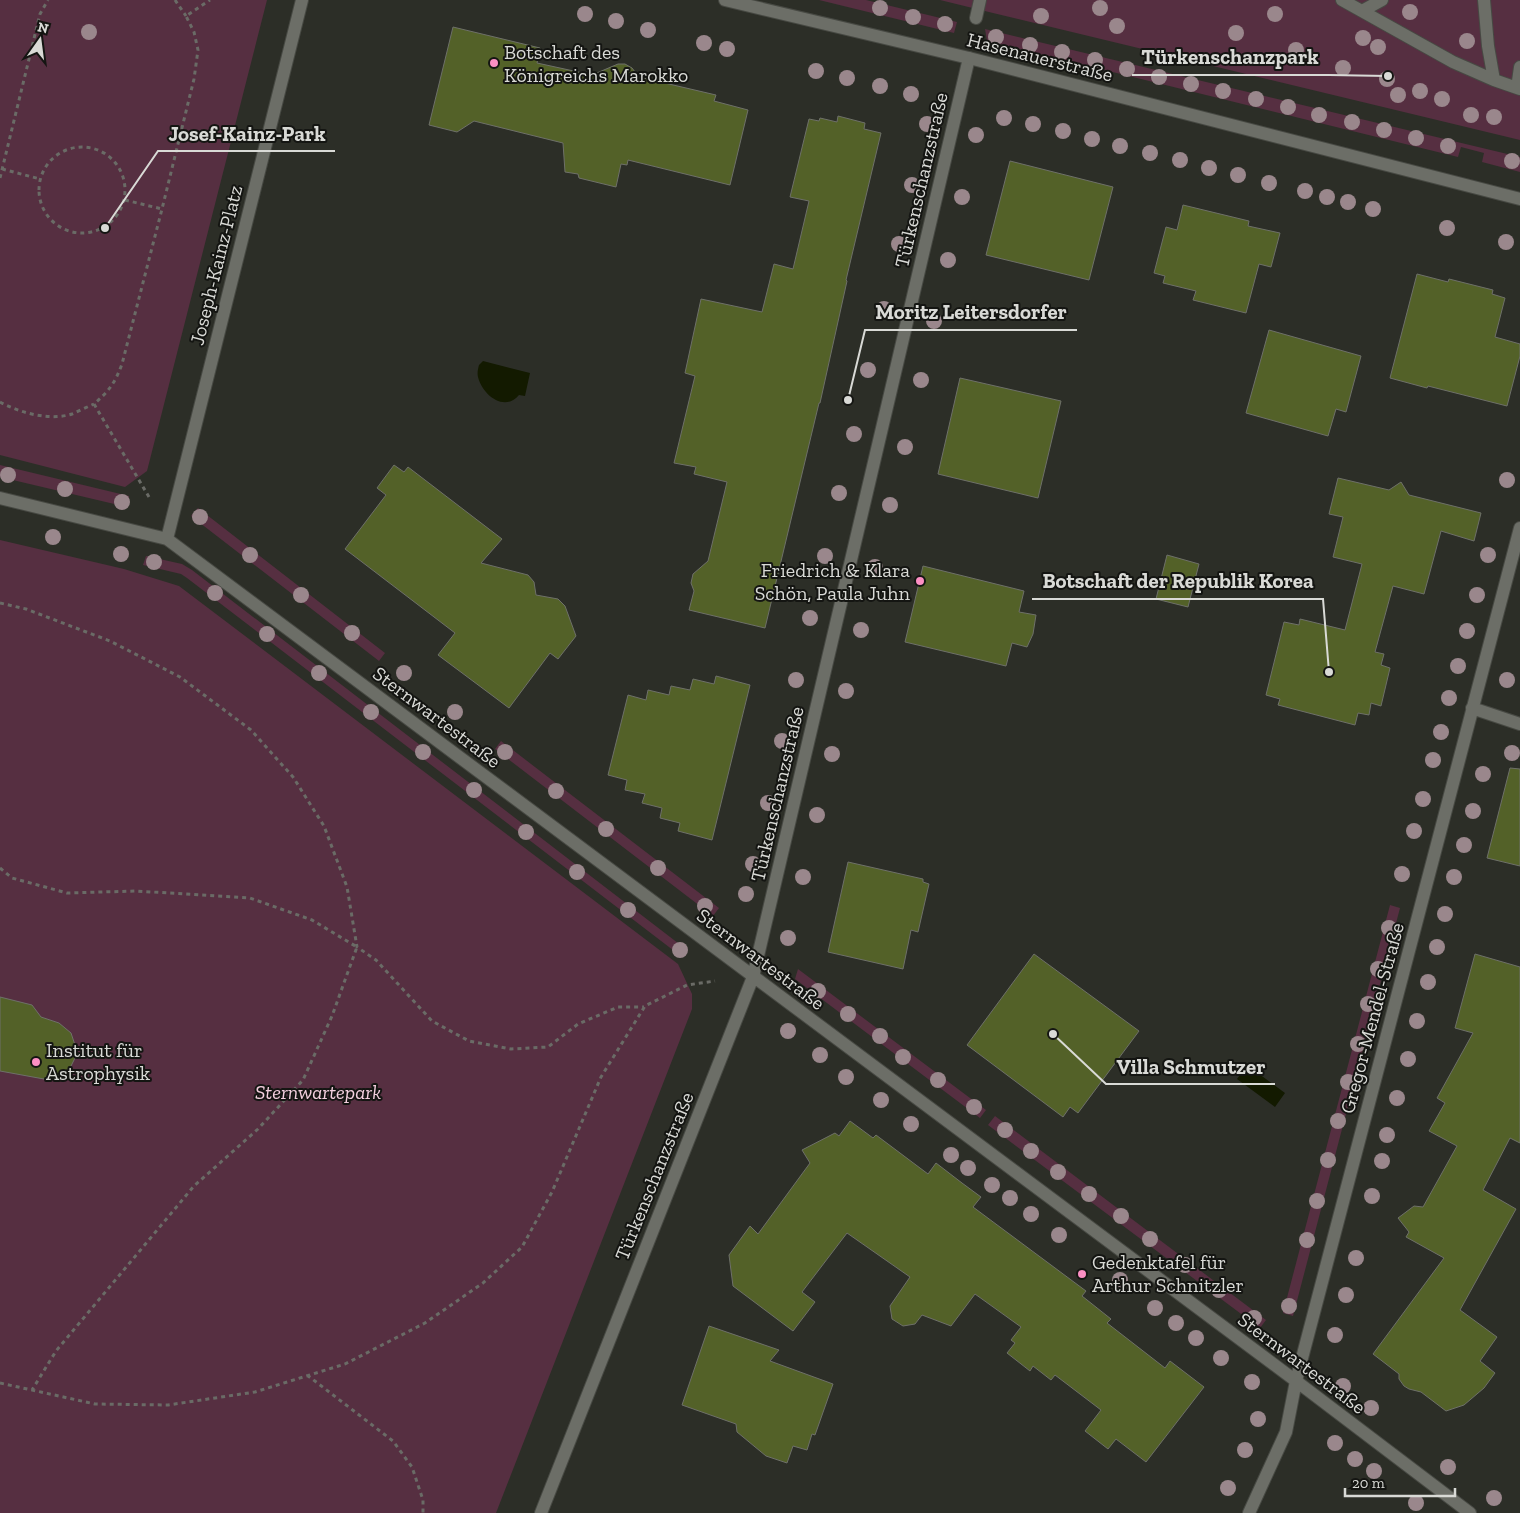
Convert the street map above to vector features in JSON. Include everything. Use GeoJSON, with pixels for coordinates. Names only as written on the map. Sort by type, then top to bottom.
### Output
{"type":"FeatureCollection","features":[{"type":"Feature","properties":{"kind":"street","name":"Joseph-Kainz-Platz"},"geometry":{"type":"LineString","coordinates":[[166,538],[302,0]]}},
{"type":"Feature","properties":{"kind":"street","name":"Hasenauerstraße"},"geometry":{"type":"LineString","coordinates":[[725,0],[969,58],[1520,199]]}},
{"type":"Feature","properties":{"kind":"street"},"geometry":{"type":"LineString","coordinates":[[976,18],[980,0]]}},
{"type":"Feature","properties":{"kind":"street"},"geometry":{"type":"LineString","coordinates":[[1342,0],[1453,62],[1519,89],[1518,76],[1520,67]]}},
{"type":"Feature","properties":{"kind":"street"},"geometry":{"type":"LineString","coordinates":[[1362,11],[1382,0]]}},
{"type":"Feature","properties":{"kind":"street"},"geometry":{"type":"LineString","coordinates":[[1484,0],[1488,46],[1494,80]]}},
{"type":"Feature","properties":{"kind":"street","name":"Türkenschanzstraße"},"geometry":{"type":"LineString","coordinates":[[541,1513],[753,977],[969,58]]}},
{"type":"Feature","properties":{"kind":"street","name":"Sternwartestraße"},"geometry":{"type":"LineString","coordinates":[[0,498],[166,538],[1296,1381],[1470,1513]]}},
{"type":"Feature","properties":{"kind":"street","name":"Gregor-Mendel-Straße"},"geometry":{"type":"LineString","coordinates":[[1249,1513],[1286,1432],[1296,1381],[1520,528]]}},
{"type":"Feature","properties":{"kind":"street"},"geometry":{"type":"LineString","coordinates":[[1472,708],[1520,724]]}},
{"type":"Feature","properties":{"kind":"path"},"geometry":{"type":"LineString","coordinates":[[0,178],[40,14],[48,0]]}},
{"type":"Feature","properties":{"kind":"path"},"geometry":{"type":"LineString","coordinates":[[0,402],[28,413],[52,416],[72,414],[94,404],[108,392],[117,378],[162,210],[194,79],[198,50],[194,32],[186,16],[174,0]]}},
{"type":"Feature","properties":{"kind":"path"},"geometry":{"type":"LineString","coordinates":[[186,16],[210,0]]}},
{"type":"Feature","properties":{"kind":"path"},"geometry":{"type":"LineString","coordinates":[[79,147],[93,148],[106,153],[116,162],[123,174],[125,186],[124,200],[113,220],[104,227],[94,232],[72,232],[56,224],[45,212],[38,190],[40,179],[45,166],[60,153],[79,147]]}},
{"type":"Feature","properties":{"kind":"path"},"geometry":{"type":"LineString","coordinates":[[2,169],[40,179]]}},
{"type":"Feature","properties":{"kind":"path"},"geometry":{"type":"LineString","coordinates":[[124,200],[162,210]]}},
{"type":"Feature","properties":{"kind":"path"},"geometry":{"type":"LineString","coordinates":[[94,404],[149,497]]}},
{"type":"Feature","properties":{"kind":"path"},"geometry":{"type":"LineString","coordinates":[[0,603],[26,610],[110,640],[180,677],[252,730],[293,777],[324,826],[347,887],[357,947],[332,1016],[303,1080],[258,1129],[194,1186],[56,1351],[32,1390]]}},
{"type":"Feature","properties":{"kind":"path"},"geometry":{"type":"LineString","coordinates":[[0,868],[12,878],[67,893],[136,891],[250,898],[312,920],[376,960],[432,1021],[469,1041],[510,1049],[548,1047],[578,1024],[618,1007],[645,1006],[687,985],[753,977]]}},
{"type":"Feature","properties":{"kind":"path"},"geometry":{"type":"LineString","coordinates":[[0,1383],[95,1404],[168,1405],[255,1392],[345,1364],[425,1323],[483,1282],[522,1247],[552,1192],[601,1077],[645,1006]]}},
{"type":"Feature","properties":{"kind":"path"},"geometry":{"type":"LineString","coordinates":[[307,1376],[393,1441],[412,1467],[422,1500],[423,1513]]}},
{"type":"Feature","properties":{"kind":"green space"},"geometry":{"type":"Polygon","coordinates":[[[0,0],[267,0],[147,471],[125,487],[0,455],[0,0]]]}},
{"type":"Feature","properties":{"kind":"green space"},"geometry":{"type":"Polygon","coordinates":[[[819,0],[866,0],[957,22],[954,33],[819,0]]]}},
{"type":"Feature","properties":{"kind":"green space"},"geometry":{"type":"Polygon","coordinates":[[[940,0],[1520,0],[1520,140],[993,13],[940,0]]]}},
{"type":"Feature","properties":{"kind":"green space"},"geometry":{"type":"Polygon","coordinates":[[[985,29],[1520,157],[1520,172],[1482,162],[1484,153],[1461,147],[1458,157],[987,41],[985,29]]]}},
{"type":"Feature","properties":{"kind":"green space"},"geometry":{"type":"Polygon","coordinates":[[[0,465],[129,496],[127,507],[0,477],[0,465]]]}},
{"type":"Feature","properties":{"kind":"green space"},"geometry":{"type":"Polygon","coordinates":[[[198,508],[385,653],[379,661],[191,516],[198,508]]]}},
{"type":"Feature","properties":{"kind":"green space","name":"Sternwartepark"},"geometry":{"type":"Polygon","coordinates":[[[0,540],[124,569],[179,586],[678,964],[692,994],[692,1009],[496,1513],[0,1513],[0,540]]]}},
{"type":"Feature","properties":{"kind":"green space"},"geometry":{"type":"Polygon","coordinates":[[[146,556],[182,564],[192,570],[687,950],[682,957],[187,578],[181,574],[143,565],[146,556]]]}},
{"type":"Feature","properties":{"kind":"green space"},"geometry":{"type":"Polygon","coordinates":[[[501,741],[719,908],[713,916],[495,749],[501,741]]]}},
{"type":"Feature","properties":{"kind":"green space"},"geometry":{"type":"Polygon","coordinates":[[[1390,905],[1400,908],[1293,1316],[1283,1313],[1390,905]]]}},
{"type":"Feature","properties":{"kind":"green space"},"geometry":{"type":"Polygon","coordinates":[[[798,969],[986,1110],[980,1118],[795,979],[798,969]]]}},
{"type":"Feature","properties":{"kind":"green space"},"geometry":{"type":"Polygon","coordinates":[[[995,1116],[1266,1320],[1260,1328],[988,1125],[995,1116]]]}},
{"type":"Feature","properties":{"kind":"shaded area"},"geometry":{"type":"Polygon","coordinates":[[[483,361],[530,373],[525,396],[519,395],[513,400],[500,402],[489,395],[484,390],[478,376],[479,365],[483,361]]]}},
{"type":"Feature","properties":{"kind":"shaded area"},"geometry":{"type":"Polygon","coordinates":[[[1247,1065],[1285,1093],[1275,1107],[1237,1079],[1247,1065]]]}},
{"type":"Feature","properties":{"kind":"building"},"geometry":{"type":"Polygon","coordinates":[[[453,27],[540,48],[537,63],[592,75],[618,64],[625,64],[632,68],[639,77],[716,95],[714,101],[748,110],[730,185],[628,160],[627,165],[621,164],[616,187],[579,178],[578,174],[565,172],[563,143],[474,121],[457,132],[429,125],[453,27]]]}},
{"type":"Feature","properties":{"kind":"building"},"geometry":{"type":"Polygon","coordinates":[[[838,116],[865,123],[864,129],[881,133],[846,280],[820,403],[765,628],[689,610],[694,591],[691,583],[693,574],[708,561],[727,482],[694,474],[696,467],[674,463],[695,376],[685,373],[701,299],[762,312],[774,264],[793,269],[809,201],[790,197],[809,119],[819,121],[820,118],[837,122],[838,116]]]}},
{"type":"Feature","properties":{"kind":"building"},"geometry":{"type":"Polygon","coordinates":[[[1010,161],[1113,187],[1089,280],[986,255],[1010,161]]]}},
{"type":"Feature","properties":{"kind":"building"},"geometry":{"type":"Polygon","coordinates":[[[1183,205],[1249,221],[1248,226],[1280,233],[1271,267],[1259,264],[1246,313],[1193,300],[1196,291],[1163,283],[1165,276],[1154,273],[1166,227],[1177,230],[1183,205]]]}},
{"type":"Feature","properties":{"kind":"building"},"geometry":{"type":"Polygon","coordinates":[[[1417,274],[1448,282],[1449,279],[1493,290],[1492,294],[1505,298],[1495,337],[1520,344],[1520,356],[1507,406],[1390,378],[1417,274]]]}},
{"type":"Feature","properties":{"kind":"building"},"geometry":{"type":"Polygon","coordinates":[[[1269,330],[1361,356],[1346,412],[1336,409],[1328,436],[1246,413],[1269,330]]]}},
{"type":"Feature","properties":{"kind":"building"},"geometry":{"type":"Polygon","coordinates":[[[960,378],[1061,401],[1038,498],[938,474],[960,378]]]}},
{"type":"Feature","properties":{"kind":"building"},"geometry":{"type":"Polygon","coordinates":[[[394,465],[404,472],[408,467],[502,539],[481,563],[528,575],[534,582],[536,595],[558,599],[565,606],[576,636],[558,659],[550,653],[509,708],[438,655],[455,633],[345,549],[386,495],[377,488],[394,465]]]}},
{"type":"Feature","properties":{"kind":"building"},"geometry":{"type":"Polygon","coordinates":[[[1338,478],[1389,490],[1401,482],[1409,495],[1481,513],[1474,541],[1441,531],[1424,594],[1393,586],[1375,652],[1384,654],[1381,665],[1390,668],[1381,706],[1371,703],[1369,715],[1358,713],[1355,725],[1278,705],[1280,699],[1266,695],[1284,622],[1299,625],[1300,619],[1345,630],[1362,564],[1333,557],[1343,517],[1329,514],[1338,478]]]}},
{"type":"Feature","properties":{"kind":"building"},"geometry":{"type":"Polygon","coordinates":[[[1167,555],[1199,564],[1188,607],[1156,599],[1167,555]]]}},
{"type":"Feature","properties":{"kind":"building"},"geometry":{"type":"Polygon","coordinates":[[[923,566],[1024,591],[1019,612],[1036,615],[1033,634],[1027,647],[1012,643],[1006,666],[905,642],[923,566]]]}},
{"type":"Feature","properties":{"kind":"building"},"geometry":{"type":"Polygon","coordinates":[[[716,676],[750,685],[712,840],[678,831],[680,823],[660,818],[662,808],[642,803],[645,794],[625,790],[627,780],[608,775],[628,695],[646,700],[648,690],[669,695],[671,686],[690,690],[693,679],[714,684],[716,676]]]}},
{"type":"Feature","properties":{"kind":"building"},"geometry":{"type":"Polygon","coordinates":[[[1510,768],[1520,769],[1520,866],[1487,858],[1510,768]]]}},
{"type":"Feature","properties":{"kind":"building"},"geometry":{"type":"Polygon","coordinates":[[[848,862],[923,879],[923,882],[929,884],[918,932],[911,930],[903,969],[828,952],[848,862]]]}},
{"type":"Feature","properties":{"kind":"building"},"geometry":{"type":"Polygon","coordinates":[[[1034,954],[1139,1031],[1078,1113],[1070,1107],[1063,1117],[967,1045],[1034,954]]]}},
{"type":"Feature","properties":{"kind":"building"},"geometry":{"type":"Polygon","coordinates":[[[1475,954],[1520,967],[1520,1143],[1510,1138],[1483,1190],[1516,1209],[1460,1310],[1497,1337],[1480,1361],[1495,1373],[1484,1388],[1464,1405],[1446,1411],[1421,1392],[1404,1386],[1399,1379],[1399,1374],[1373,1354],[1444,1258],[1406,1237],[1409,1232],[1398,1218],[1414,1206],[1423,1207],[1457,1146],[1429,1131],[1445,1103],[1437,1098],[1473,1033],[1455,1028],[1475,954]]]}},
{"type":"Feature","properties":{"kind":"building","name":"Institut für Astrophysik"},"geometry":{"type":"Polygon","coordinates":[[[0,997],[32,1005],[41,1017],[59,1023],[71,1033],[76,1048],[75,1058],[71,1066],[64,1073],[52,1079],[44,1079],[0,1071],[0,997]]]}},
{"type":"Feature","properties":{"kind":"building"},"geometry":{"type":"Polygon","coordinates":[[[850,1121],[873,1138],[876,1135],[928,1174],[936,1163],[981,1197],[973,1207],[1086,1291],[1082,1296],[1111,1319],[1107,1323],[1165,1368],[1170,1361],[1204,1387],[1146,1462],[1116,1439],[1108,1449],[1085,1431],[1101,1410],[1055,1375],[1051,1380],[1033,1366],[1030,1371],[1007,1353],[1015,1343],[1011,1340],[1021,1327],[975,1294],[951,1326],[922,1315],[915,1324],[903,1326],[892,1319],[890,1306],[910,1277],[847,1233],[802,1292],[815,1302],[793,1331],[733,1286],[729,1255],[750,1226],[758,1234],[810,1163],[802,1150],[835,1133],[839,1136],[850,1121]]]}},
{"type":"Feature","properties":{"kind":"building"},"geometry":{"type":"Polygon","coordinates":[[[709,1326],[779,1350],[770,1361],[833,1384],[815,1435],[812,1434],[807,1450],[793,1446],[787,1463],[766,1456],[737,1432],[736,1424],[682,1405],[709,1326]]]}},
{"type":"Feature","properties":{"kind":"place","name":"Botschaft des Königreichs Marokko"},"geometry":{"type":"Point","coordinates":[494,63]}},
{"type":"Feature","properties":{"kind":"place","name":"Türkenschanzpark"},"geometry":{"type":"Point","coordinates":[1388,76]}},
{"type":"Feature","properties":{"kind":"place","name":"Josef-Kainz-Park"},"geometry":{"type":"Point","coordinates":[105,228]}},
{"type":"Feature","properties":{"kind":"place","name":"Moritz Leitersdorfer"},"geometry":{"type":"Point","coordinates":[848,400]}},
{"type":"Feature","properties":{"kind":"place","name":"Friedrich & Klara Schön, Paula Juhn"},"geometry":{"type":"Point","coordinates":[920,581]}},
{"type":"Feature","properties":{"kind":"place","name":"Botschaft der Republik Korea"},"geometry":{"type":"Point","coordinates":[1329,672]}},
{"type":"Feature","properties":{"kind":"place","name":"Villa Schmutzer"},"geometry":{"type":"Point","coordinates":[1053,1034]}},
{"type":"Feature","properties":{"kind":"place","name":"Institut für Astrophysik"},"geometry":{"type":"Point","coordinates":[36,1062]}},
{"type":"Feature","properties":{"kind":"place","name":"Gedenktafel für Arthur Schnitzler"},"geometry":{"type":"Point","coordinates":[1082,1274]}}]}
